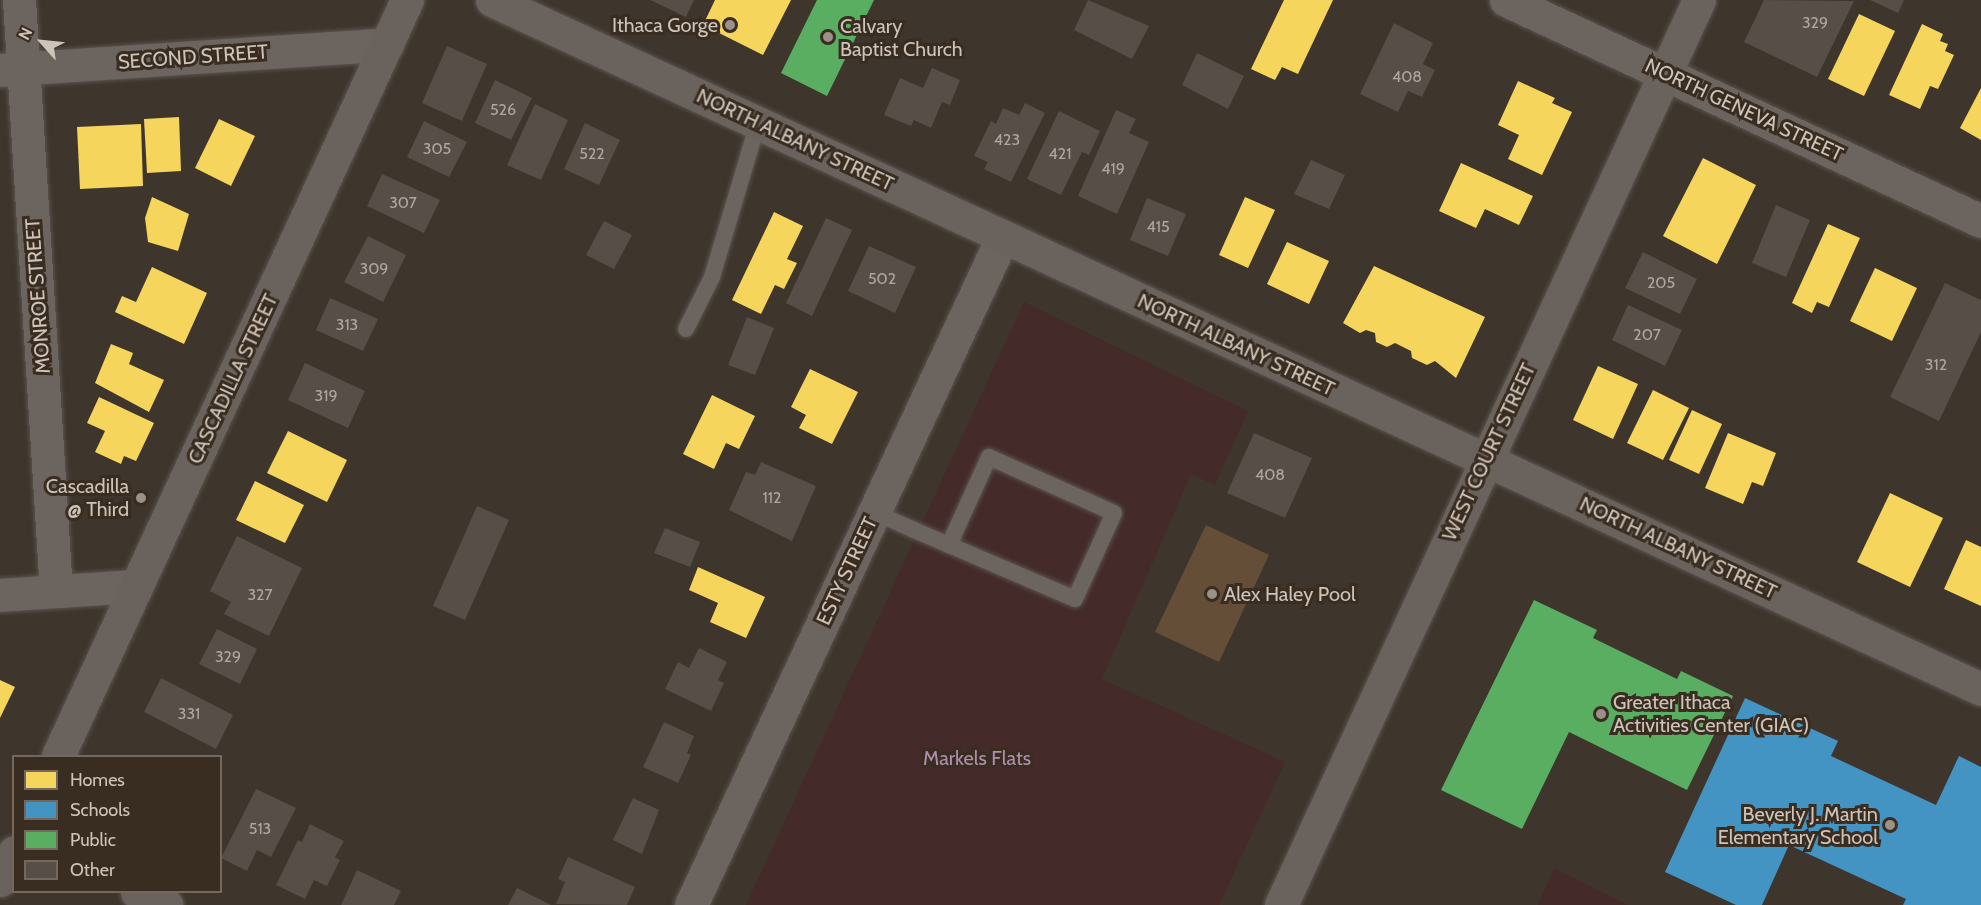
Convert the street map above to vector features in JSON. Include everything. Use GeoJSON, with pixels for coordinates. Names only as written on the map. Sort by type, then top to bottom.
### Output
{"type":"FeatureCollection","features":[{"type":"Feature","properties":{"kind":"street","name":"MONROE STREET"},"geometry":{"type":"LineString","coordinates":[[20,0],[12,69],[56,591]]}},
{"type":"Feature","properties":{"kind":"street","name":"CASCADILLA STREET"},"geometry":{"type":"LineString","coordinates":[[58,755],[406,0]]}},
{"type":"Feature","properties":{"kind":"street","name":"NORTH ALBANY STREET"},"geometry":{"type":"LineString","coordinates":[[492,0],[1981,689]]}},
{"type":"Feature","properties":{"kind":"street","name":"NORTH GENEVA STREET"},"geometry":{"type":"LineString","coordinates":[[1506,0],[1981,221]]}},
{"type":"Feature","properties":{"kind":"street","name":"WEST COURT STREET"},"geometry":{"type":"LineString","coordinates":[[1281,905],[1699,0]]}},
{"type":"Feature","properties":{"kind":"street","name":"SECOND STREET"},"geometry":{"type":"LineString","coordinates":[[12,69],[387,44]]}},
{"type":"Feature","properties":{"kind":"street","name":"ESTY STREET"},"geometry":{"type":"LineString","coordinates":[[691,905],[1003,236]]}},
{"type":"Feature","properties":{"kind":"street"},"geometry":{"type":"LineString","coordinates":[[0,595],[138,586]]}},
{"type":"Feature","properties":{"kind":"street"},"geometry":{"type":"LineString","coordinates":[[0,880],[12,856]]}},
{"type":"Feature","properties":{"kind":"street"},"geometry":{"type":"LineString","coordinates":[[141,893],[166,905]]}},
{"type":"Feature","properties":{"kind":"lane"},"geometry":{"type":"LineString","coordinates":[[686,329],[712,277],[758,123]]}},
{"type":"Feature","properties":{"kind":"lane"},"geometry":{"type":"LineString","coordinates":[[874,512],[950,545],[1075,599],[1114,513],[989,457],[950,545]]}},
{"type":"Feature","properties":{"kind":"green space","name":"Markels Flats"},"geometry":{"type":"Polygon","coordinates":[[[1024,302],[1248,411],[1215,485],[1191,474],[1102,679],[1285,762],[1219,905],[746,905],[1024,302]]]}},
{"type":"Feature","properties":{"kind":"green space"},"geometry":{"type":"Polygon","coordinates":[[[1554,868],[1628,905],[1538,905],[1554,868]]]}},
{"type":"Feature","properties":{"kind":"shaded area","name":"Alex Haley Pool"},"geometry":{"type":"Polygon","coordinates":[[[1206,525],[1269,555],[1219,662],[1155,632],[1206,525]]]}},
{"type":"Feature","properties":{"kind":"building: Homes"},"geometry":{"type":"Polygon","coordinates":[[[715,0],[791,0],[763,55],[703,25],[715,0]]]}},
{"type":"Feature","properties":{"kind":"building: Homes"},"geometry":{"type":"Polygon","coordinates":[[[1284,0],[1333,0],[1298,74],[1282,67],[1275,80],[1251,69],[1284,0]]]}},
{"type":"Feature","properties":{"kind":"building: Homes"},"geometry":{"type":"Polygon","coordinates":[[[1859,14],[1895,31],[1864,96],[1828,79],[1859,14]]]}},
{"type":"Feature","properties":{"kind":"building: Homes"},"geometry":{"type":"Polygon","coordinates":[[[1922,24],[1943,34],[1940,41],[1948,44],[1945,51],[1954,55],[1938,89],[1930,86],[1920,109],[1889,95],[1922,24]]]}},
{"type":"Feature","properties":{"kind":"building: Homes"},"geometry":{"type":"Polygon","coordinates":[[[1518,81],[1555,98],[1552,103],[1572,112],[1542,175],[1508,159],[1519,135],[1498,125],[1518,81]]]}},
{"type":"Feature","properties":{"kind":"building: Homes"},"geometry":{"type":"Polygon","coordinates":[[[1981,88],[1981,140],[1960,128],[1981,88]]]}},
{"type":"Feature","properties":{"kind":"building: Homes"},"geometry":{"type":"Polygon","coordinates":[[[179,117],[181,171],[147,173],[144,119],[179,117]]]}},
{"type":"Feature","properties":{"kind":"building: Homes"},"geometry":{"type":"Polygon","coordinates":[[[219,119],[255,136],[231,186],[195,168],[219,119]]]}},
{"type":"Feature","properties":{"kind":"building: Homes"},"geometry":{"type":"Polygon","coordinates":[[[141,124],[143,186],[80,189],[77,127],[141,124]]]}},
{"type":"Feature","properties":{"kind":"building: Homes"},"geometry":{"type":"Polygon","coordinates":[[[1703,158],[1756,185],[1717,264],[1663,236],[1703,158]]]}},
{"type":"Feature","properties":{"kind":"building: Homes"},"geometry":{"type":"Polygon","coordinates":[[[1461,163],[1533,196],[1519,225],[1485,209],[1476,228],[1439,211],[1461,163]]]}},
{"type":"Feature","properties":{"kind":"building: Homes"},"geometry":{"type":"Polygon","coordinates":[[[152,197],[189,214],[178,251],[148,242],[145,218],[152,197]]]}},
{"type":"Feature","properties":{"kind":"building: Homes"},"geometry":{"type":"Polygon","coordinates":[[[1245,197],[1275,210],[1248,268],[1219,255],[1245,197]]]}},
{"type":"Feature","properties":{"kind":"building: Homes"},"geometry":{"type":"Polygon","coordinates":[[[774,212],[803,226],[787,259],[797,263],[784,289],[775,285],[761,314],[732,300],[774,212]]]}},
{"type":"Feature","properties":{"kind":"building: Homes"},"geometry":{"type":"Polygon","coordinates":[[[1828,224],[1860,238],[1829,307],[1817,302],[1812,313],[1792,303],[1828,224]]]}},
{"type":"Feature","properties":{"kind":"building: Homes"},"geometry":{"type":"Polygon","coordinates":[[[1287,242],[1329,261],[1309,304],[1267,284],[1287,242]]]}},
{"type":"Feature","properties":{"kind":"building: Homes"},"geometry":{"type":"Polygon","coordinates":[[[1374,266],[1485,317],[1456,378],[1435,361],[1427,365],[1412,358],[1411,351],[1395,343],[1387,347],[1376,342],[1375,333],[1366,330],[1360,333],[1343,323],[1374,266]]]}},
{"type":"Feature","properties":{"kind":"building: Homes"},"geometry":{"type":"Polygon","coordinates":[[[152,267],[207,293],[184,344],[115,312],[122,296],[136,302],[152,267]]]}},
{"type":"Feature","properties":{"kind":"building: Homes"},"geometry":{"type":"Polygon","coordinates":[[[1875,268],[1917,288],[1892,341],[1850,321],[1875,268]]]}},
{"type":"Feature","properties":{"kind":"building: Homes"},"geometry":{"type":"Polygon","coordinates":[[[111,344],[133,353],[129,364],[164,380],[149,412],[95,383],[111,344]]]}},
{"type":"Feature","properties":{"kind":"building: Homes"},"geometry":{"type":"Polygon","coordinates":[[[1598,366],[1638,384],[1613,439],[1573,420],[1598,366]]]}},
{"type":"Feature","properties":{"kind":"building: Homes"},"geometry":{"type":"Polygon","coordinates":[[[810,369],[858,392],[832,444],[799,428],[806,415],[791,407],[810,369]]]}},
{"type":"Feature","properties":{"kind":"building: Homes"},"geometry":{"type":"Polygon","coordinates":[[[1653,390],[1689,408],[1663,460],[1627,443],[1653,390]]]}},
{"type":"Feature","properties":{"kind":"building: Homes"},"geometry":{"type":"Polygon","coordinates":[[[712,395],[755,416],[739,449],[726,443],[714,469],[683,454],[712,395]]]}},
{"type":"Feature","properties":{"kind":"building: Homes"},"geometry":{"type":"Polygon","coordinates":[[[99,397],[154,423],[136,461],[124,456],[121,464],[95,452],[105,431],[87,423],[99,397]]]}},
{"type":"Feature","properties":{"kind":"building: Homes"},"geometry":{"type":"Polygon","coordinates":[[[1692,410],[1722,424],[1699,474],[1669,460],[1692,410]]]}},
{"type":"Feature","properties":{"kind":"building: Homes"},"geometry":{"type":"Polygon","coordinates":[[[288,431],[347,460],[327,502],[267,473],[288,431]]]}},
{"type":"Feature","properties":{"kind":"building: Homes"},"geometry":{"type":"Polygon","coordinates":[[[1728,433],[1776,453],[1763,486],[1752,482],[1743,504],[1705,488],[1728,433]]]}},
{"type":"Feature","properties":{"kind":"building: Homes"},"geometry":{"type":"Polygon","coordinates":[[[255,481],[304,505],[285,543],[236,520],[255,481]]]}},
{"type":"Feature","properties":{"kind":"building: Homes"},"geometry":{"type":"Polygon","coordinates":[[[1890,493],[1943,518],[1910,587],[1857,562],[1890,493]]]}},
{"type":"Feature","properties":{"kind":"building: Homes"},"geometry":{"type":"Polygon","coordinates":[[[1966,540],[1981,547],[1981,606],[1944,589],[1966,540]]]}},
{"type":"Feature","properties":{"kind":"building: Homes"},"geometry":{"type":"Polygon","coordinates":[[[698,567],[765,597],[746,638],[710,622],[718,603],[689,590],[698,567]]]}},
{"type":"Feature","properties":{"kind":"building: Homes"},"geometry":{"type":"Polygon","coordinates":[[[0,680],[15,687],[0,718],[0,680]]]}},
{"type":"Feature","properties":{"kind":"building: Schools"},"geometry":{"type":"Polygon","coordinates":[[[1745,698],[1838,741],[1831,756],[1936,805],[1959,756],[1981,767],[1981,905],[1903,905],[1906,899],[1789,845],[1762,905],[1736,905],[1665,872],[1745,698]]]}},
{"type":"Feature","properties":{"kind":"building: Public","name":"Calvary Baptist Church"},"geometry":{"type":"Polygon","coordinates":[[[817,0],[874,0],[827,96],[781,73],[817,0]]]}},
{"type":"Feature","properties":{"kind":"building: Public","name":"Greater Ithaca Activities Center (GIAC)"},"geometry":{"type":"Polygon","coordinates":[[[1534,600],[1597,630],[1593,638],[1677,679],[1681,671],[1733,696],[1687,790],[1569,732],[1522,829],[1441,790],[1534,600]]]}},
{"type":"Feature","properties":{"kind":"building: Other"},"geometry":{"type":"Polygon","coordinates":[[[650,0],[694,0],[686,17],[650,0]]]}},
{"type":"Feature","properties":{"kind":"building: Other"},"geometry":{"type":"Polygon","coordinates":[[[1088,0],[1149,26],[1132,59],[1074,30],[1088,0]]]}},
{"type":"Feature","properties":{"kind":"building: Other"},"geometry":{"type":"Polygon","coordinates":[[[1764,0],[1854,1],[1817,77],[1744,42],[1764,0]]]}},
{"type":"Feature","properties":{"kind":"building: Other"},"geometry":{"type":"Polygon","coordinates":[[[1870,0],[1904,0],[1898,13],[1870,0]]]}},
{"type":"Feature","properties":{"kind":"building: Other"},"geometry":{"type":"Polygon","coordinates":[[[1394,23],[1433,43],[1423,64],[1435,70],[1422,97],[1408,91],[1398,112],[1360,94],[1394,23]]]}},
{"type":"Feature","properties":{"kind":"building: Other"},"geometry":{"type":"Polygon","coordinates":[[[447,46],[487,64],[462,121],[422,103],[447,46]]]}},
{"type":"Feature","properties":{"kind":"building: Other"},"geometry":{"type":"Polygon","coordinates":[[[1197,53],[1244,76],[1228,109],[1182,85],[1197,53]]]}},
{"type":"Feature","properties":{"kind":"building: Other"},"geometry":{"type":"Polygon","coordinates":[[[932,68],[960,80],[950,105],[942,102],[931,128],[914,120],[911,126],[884,115],[900,78],[923,88],[932,68]]]}},
{"type":"Feature","properties":{"kind":"building: Other"},"geometry":{"type":"Polygon","coordinates":[[[495,80],[532,98],[511,140],[475,123],[495,80]]]}},
{"type":"Feature","properties":{"kind":"building: Other"},"geometry":{"type":"Polygon","coordinates":[[[1025,103],[1045,113],[1011,182],[984,169],[988,162],[974,156],[991,121],[996,124],[1003,108],[1019,115],[1025,103]]]}},
{"type":"Feature","properties":{"kind":"building: Other"},"geometry":{"type":"Polygon","coordinates":[[[535,104],[568,120],[541,180],[507,165],[535,104]]]}},
{"type":"Feature","properties":{"kind":"building: Other"},"geometry":{"type":"Polygon","coordinates":[[[1116,110],[1136,119],[1129,133],[1149,142],[1117,214],[1078,196],[1116,110]]]}},
{"type":"Feature","properties":{"kind":"building: Other"},"geometry":{"type":"Polygon","coordinates":[[[1059,111],[1100,131],[1089,155],[1082,152],[1061,195],[1027,179],[1059,111]]]}},
{"type":"Feature","properties":{"kind":"building: Other"},"geometry":{"type":"Polygon","coordinates":[[[424,121],[467,142],[449,177],[407,157],[424,121]]]}},
{"type":"Feature","properties":{"kind":"building: Other"},"geometry":{"type":"Polygon","coordinates":[[[585,123],[620,140],[599,185],[564,169],[585,123]]]}},
{"type":"Feature","properties":{"kind":"building: Other"},"geometry":{"type":"Polygon","coordinates":[[[1311,160],[1345,175],[1329,209],[1294,194],[1311,160]]]}},
{"type":"Feature","properties":{"kind":"building: Other"},"geometry":{"type":"Polygon","coordinates":[[[382,174],[440,200],[424,233],[367,206],[382,174]]]}},
{"type":"Feature","properties":{"kind":"building: Other"},"geometry":{"type":"Polygon","coordinates":[[[1147,198],[1186,214],[1168,256],[1130,240],[1147,198]]]}},
{"type":"Feature","properties":{"kind":"building: Other"},"geometry":{"type":"Polygon","coordinates":[[[1776,205],[1810,220],[1786,277],[1752,263],[1776,205]]]}},
{"type":"Feature","properties":{"kind":"building: Other"},"geometry":{"type":"Polygon","coordinates":[[[826,218],[852,230],[812,316],[786,303],[826,218]]]}},
{"type":"Feature","properties":{"kind":"building: Other"},"geometry":{"type":"Polygon","coordinates":[[[604,221],[632,235],[614,269],[586,255],[604,221]]]}},
{"type":"Feature","properties":{"kind":"building: Other"},"geometry":{"type":"Polygon","coordinates":[[[368,236],[406,255],[383,302],[344,282],[368,236]]]}},
{"type":"Feature","properties":{"kind":"building: Other"},"geometry":{"type":"Polygon","coordinates":[[[869,246],[916,267],[895,313],[848,291],[869,246]]]}},
{"type":"Feature","properties":{"kind":"building: Other"},"geometry":{"type":"Polygon","coordinates":[[[1643,252],[1697,279],[1680,314],[1625,288],[1643,252]]]}},
{"type":"Feature","properties":{"kind":"building: Other"},"geometry":{"type":"Polygon","coordinates":[[[1945,283],[1981,300],[1981,332],[1939,421],[1890,397],[1945,283]]]}},
{"type":"Feature","properties":{"kind":"building: Other"},"geometry":{"type":"Polygon","coordinates":[[[330,298],[378,319],[363,351],[316,330],[330,298]]]}},
{"type":"Feature","properties":{"kind":"building: Other"},"geometry":{"type":"Polygon","coordinates":[[[1628,305],[1682,330],[1665,366],[1612,340],[1628,305]]]}},
{"type":"Feature","properties":{"kind":"building: Other"},"geometry":{"type":"Polygon","coordinates":[[[747,317],[774,328],[755,375],[728,365],[747,317]]]}},
{"type":"Feature","properties":{"kind":"building: Other"},"geometry":{"type":"Polygon","coordinates":[[[305,363],[365,391],[348,428],[288,400],[305,363]]]}},
{"type":"Feature","properties":{"kind":"building: Other"},"geometry":{"type":"Polygon","coordinates":[[[1254,433],[1312,458],[1285,518],[1227,493],[1254,433]]]}},
{"type":"Feature","properties":{"kind":"building: Other"},"geometry":{"type":"Polygon","coordinates":[[[761,462],[816,486],[792,541],[729,510],[746,472],[755,475],[761,462]]]}},
{"type":"Feature","properties":{"kind":"building: Other"},"geometry":{"type":"Polygon","coordinates":[[[477,506],[509,520],[465,620],[433,606],[477,506]]]}},
{"type":"Feature","properties":{"kind":"building: Other"},"geometry":{"type":"Polygon","coordinates":[[[665,528],[700,542],[690,567],[654,553],[665,528]]]}},
{"type":"Feature","properties":{"kind":"building: Other"},"geometry":{"type":"Polygon","coordinates":[[[237,536],[302,568],[269,636],[224,614],[231,602],[210,591],[237,536]]]}},
{"type":"Feature","properties":{"kind":"building: Other"},"geometry":{"type":"Polygon","coordinates":[[[217,629],[257,649],[240,684],[199,664],[217,629]]]}},
{"type":"Feature","properties":{"kind":"building: Other"},"geometry":{"type":"Polygon","coordinates":[[[699,648],[727,662],[718,680],[724,683],[711,711],[665,689],[678,662],[689,668],[699,648]]]}},
{"type":"Feature","properties":{"kind":"building: Other"},"geometry":{"type":"Polygon","coordinates":[[[161,678],[233,715],[216,749],[144,712],[161,678]]]}},
{"type":"Feature","properties":{"kind":"building: Other"},"geometry":{"type":"Polygon","coordinates":[[[664,722],[694,736],[687,753],[691,755],[678,783],[643,767],[664,722]]]}},
{"type":"Feature","properties":{"kind":"building: Other"},"geometry":{"type":"Polygon","coordinates":[[[256,789],[296,808],[271,857],[257,850],[247,871],[222,858],[256,789]]]}},
{"type":"Feature","properties":{"kind":"building: Other"},"geometry":{"type":"Polygon","coordinates":[[[633,798],[659,810],[642,854],[613,840],[633,798]]]}},
{"type":"Feature","properties":{"kind":"building: Other"},"geometry":{"type":"Polygon","coordinates":[[[310,824],[344,841],[335,857],[340,860],[327,886],[314,880],[305,899],[276,885],[298,840],[302,842],[310,824]]]}},
{"type":"Feature","properties":{"kind":"building: Other"},"geometry":{"type":"Polygon","coordinates":[[[568,857],[635,887],[627,905],[556,904],[565,882],[558,879],[568,857]]]}},
{"type":"Feature","properties":{"kind":"building: Other"},"geometry":{"type":"Polygon","coordinates":[[[357,870],[401,891],[394,905],[341,905],[357,870]]]}},
{"type":"Feature","properties":{"kind":"building: Other"},"geometry":{"type":"Polygon","coordinates":[[[517,888],[551,905],[508,905],[517,888]]]}},
{"type":"Feature","properties":{"kind":"place","name":"Ithaca Gorge"},"geometry":{"type":"Point","coordinates":[730,25]}},
{"type":"Feature","properties":{"kind":"place","name":"Calvary Baptist Church"},"geometry":{"type":"Point","coordinates":[828,37]}},
{"type":"Feature","properties":{"kind":"place","name":"Cascadilla @ Third"},"geometry":{"type":"Point","coordinates":[141,498]}},
{"type":"Feature","properties":{"kind":"place","name":"Alex Haley Pool"},"geometry":{"type":"Point","coordinates":[1212,594]}},
{"type":"Feature","properties":{"kind":"place","name":"Greater Ithaca Activities Center (GIAC)"},"geometry":{"type":"Point","coordinates":[1601,714]}},
{"type":"Feature","properties":{"kind":"place","name":"Beverly J. Martin Elementary School"},"geometry":{"type":"Point","coordinates":[1890,825]}}]}
